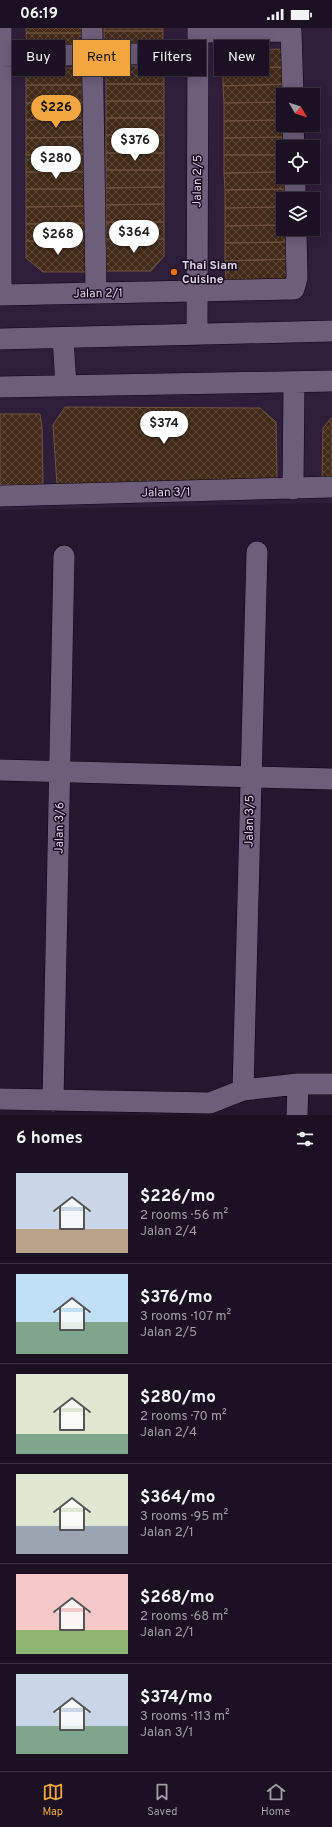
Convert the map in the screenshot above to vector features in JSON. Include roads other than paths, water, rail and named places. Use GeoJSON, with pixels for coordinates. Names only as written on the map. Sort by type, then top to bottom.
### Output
{"type":"FeatureCollection","features":[{"type":"Feature","properties":{"kind":"street"},"geometry":{"type":"LineString","coordinates":[[0,295],[1,28]]}},
{"type":"Feature","properties":{"kind":"street"},"geometry":{"type":"LineString","coordinates":[[92,28],[92,40]]}},
{"type":"Feature","properties":{"kind":"street"},"geometry":{"type":"LineString","coordinates":[[198,30],[291,31],[293,88]]}},
{"type":"Feature","properties":{"kind":"street"},"geometry":{"type":"LineString","coordinates":[[0,56],[73,54]]}},
{"type":"Feature","properties":{"kind":"street"},"geometry":{"type":"LineString","coordinates":[[93,76],[96,293]]}},
{"type":"Feature","properties":{"kind":"street","name":"Jalan 2/5"},"geometry":{"type":"LineString","coordinates":[[197,334],[198,76]]}},
{"type":"Feature","properties":{"kind":"street","name":"Jalan 2/1"},"geometry":{"type":"LineString","coordinates":[[0,295],[294,289],[297,278],[296,236]]}},
{"type":"Feature","properties":{"kind":"street"},"geometry":{"type":"LineString","coordinates":[[0,339],[332,331]]}},
{"type":"Feature","properties":{"kind":"street"},"geometry":{"type":"LineString","coordinates":[[63,338],[66,386]]}},
{"type":"Feature","properties":{"kind":"street"},"geometry":{"type":"LineString","coordinates":[[0,387],[332,381]]}},
{"type":"Feature","properties":{"kind":"street"},"geometry":{"type":"LineString","coordinates":[[293,489],[294,382]]}},
{"type":"Feature","properties":{"kind":"street","name":"Jalan 3/1"},"geometry":{"type":"LineString","coordinates":[[0,496],[332,488]]}},
{"type":"Feature","properties":{"kind":"street","name":"Jalan 3/5"},"geometry":{"type":"LineString","coordinates":[[243,1090],[257,552]]}},
{"type":"Feature","properties":{"kind":"street","name":"Jalan 3/6"},"geometry":{"type":"LineString","coordinates":[[53,1100],[64,556]]}},
{"type":"Feature","properties":{"kind":"street"},"geometry":{"type":"LineString","coordinates":[[0,770],[332,778]]}},
{"type":"Feature","properties":{"kind":"street"},"geometry":{"type":"LineString","coordinates":[[0,1099],[210,1103],[243,1090],[298,1084],[332,1084]]}},
{"type":"Feature","properties":{"kind":"street"},"geometry":{"type":"LineString","coordinates":[[297,1115],[298,1084]]}},
{"type":"Feature","properties":{"kind":"place","name":"Thai Siam Cuisine"},"geometry":{"type":"Point","coordinates":[174,272]}}]}
